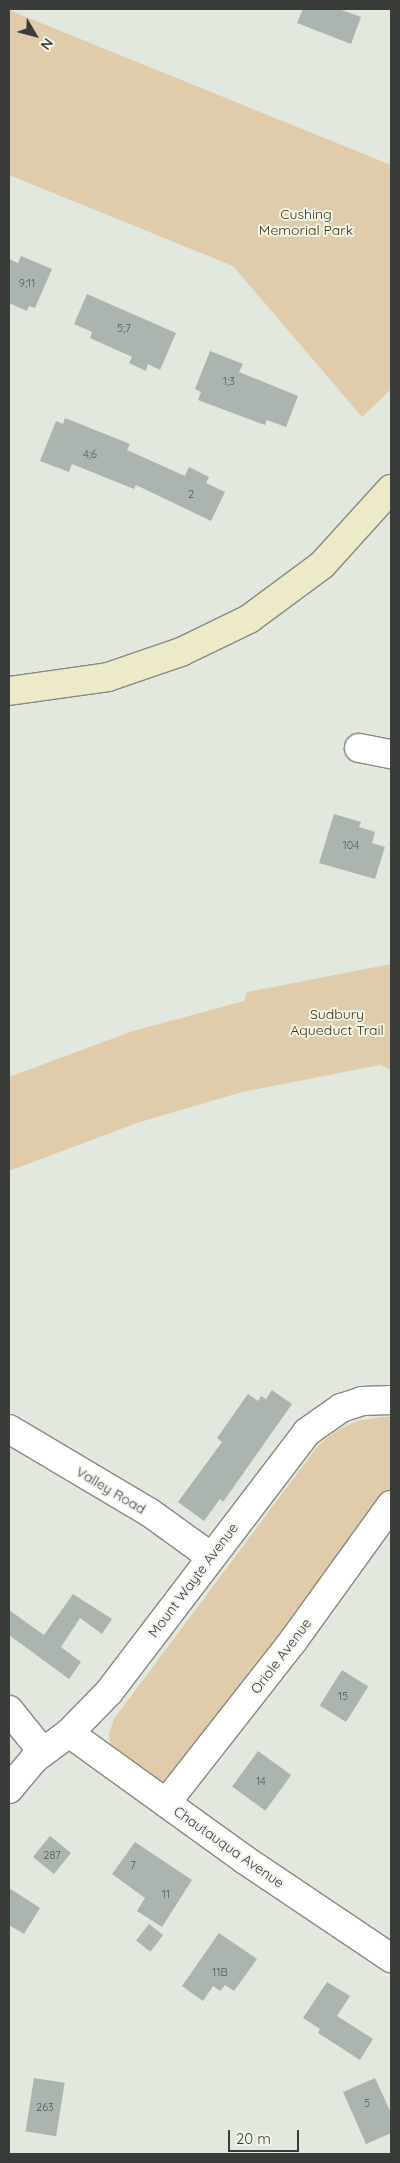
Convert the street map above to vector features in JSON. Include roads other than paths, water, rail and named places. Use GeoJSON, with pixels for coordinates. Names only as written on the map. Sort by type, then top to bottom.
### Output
{"type":"FeatureCollection","features":[{"type":"Feature","properties":{"kind":"street"},"geometry":{"type":"LineString","coordinates":[[9,691],[108,677],[181,652],[249,619],[322,565],[391,489]]}},
{"type":"Feature","properties":{"kind":"street"},"geometry":{"type":"LineString","coordinates":[[359,748],[391,754]]}},
{"type":"Feature","properties":{"kind":"street","name":"Mount Wayte Avenue"},"geometry":{"type":"LineString","coordinates":[[9,1789],[26,1739],[69,1733],[109,1692],[293,1448],[322,1419],[341,1408],[362,1401],[391,1400]]}},
{"type":"Feature","properties":{"kind":"street","name":"Valley Road"},"geometry":{"type":"LineString","coordinates":[[9,1429],[149,1512],[210,1556]]}},
{"type":"Feature","properties":{"kind":"street","name":"Oriole Avenue"},"geometry":{"type":"LineString","coordinates":[[166,1803],[293,1641],[391,1505]]}},
{"type":"Feature","properties":{"kind":"street"},"geometry":{"type":"LineString","coordinates":[[9,1710],[26,1739]]}},
{"type":"Feature","properties":{"kind":"street","name":"Chautauqua Avenue"},"geometry":{"type":"LineString","coordinates":[[69,1733],[166,1803],[391,1958]]}},
{"type":"Feature","properties":{"kind":"park label","name":"Cushing Memorial Park"},"geometry":{"type":"Point","coordinates":[306,222]}},
{"type":"Feature","properties":{"kind":"park label","name":"Sudbury Aqueduct Trail"},"geometry":{"type":"Point","coordinates":[337,1022]}}]}
